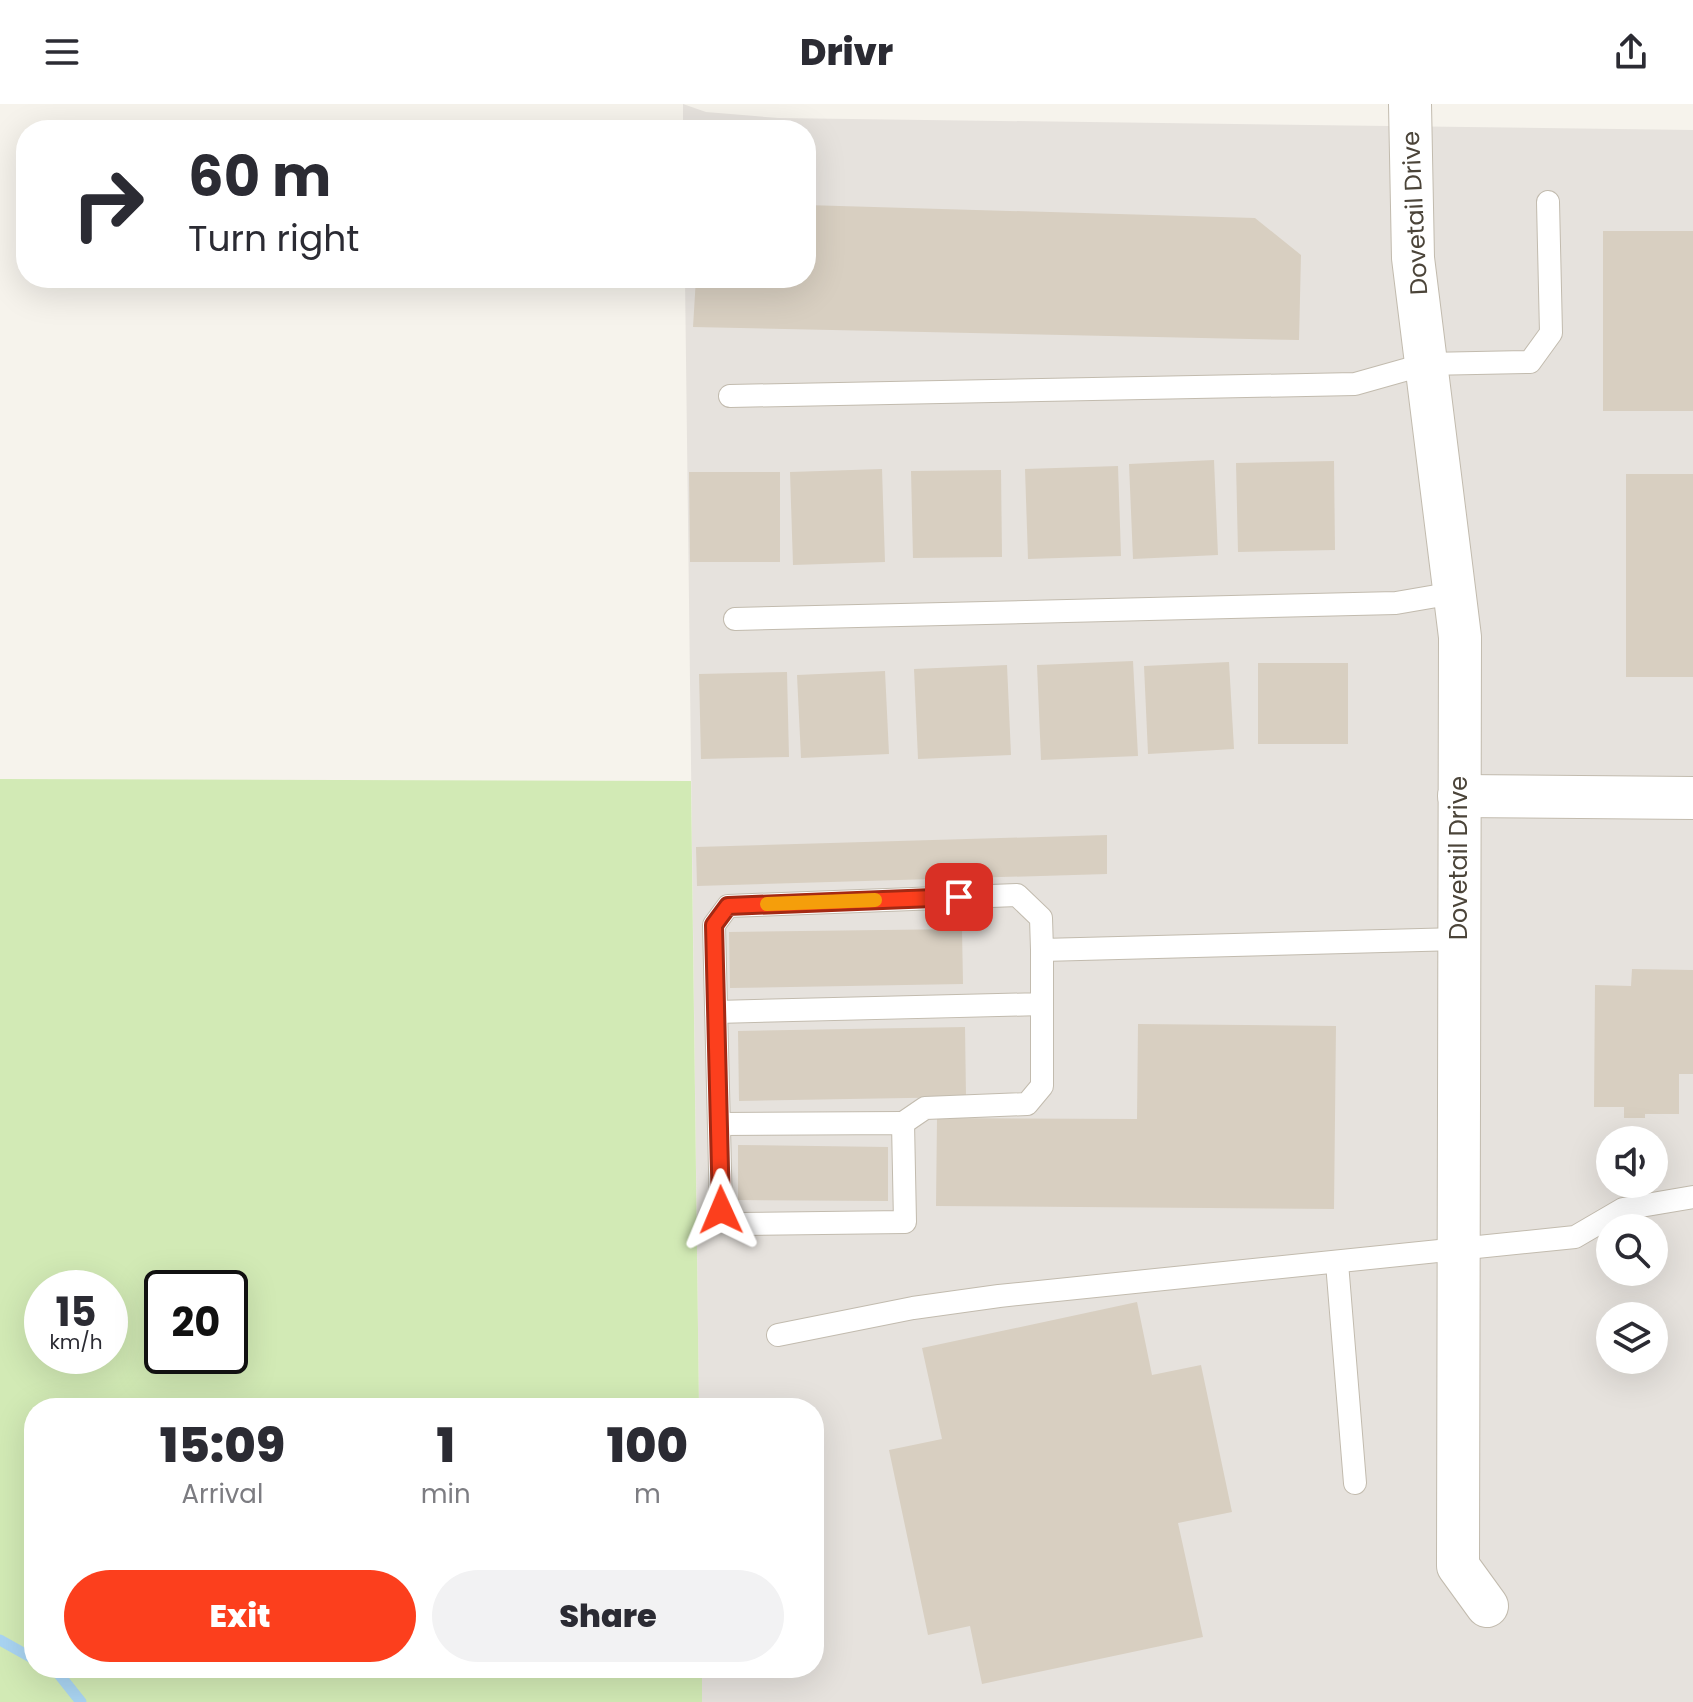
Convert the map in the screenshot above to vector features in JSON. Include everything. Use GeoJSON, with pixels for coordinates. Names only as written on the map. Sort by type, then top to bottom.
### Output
{"type":"FeatureCollection","features":[{"type":"Feature","properties":{"kind":"street","name":"Dovetail Drive"},"geometry":{"type":"LineString","coordinates":[[1410,104],[1413,258],[1460,637],[1458,1566],[1487,1606]]}},
{"type":"Feature","properties":{"kind":"street"},"geometry":{"type":"LineString","coordinates":[[1459,796],[1693,798]]}},
{"type":"Feature","properties":{"kind":"lane"},"geometry":{"type":"LineString","coordinates":[[730,396],[1355,384],[1426,364],[1530,362],[1551,333],[1548,202]]}},
{"type":"Feature","properties":{"kind":"lane"},"geometry":{"type":"LineString","coordinates":[[735,619],[1396,603],[1454,593]]}},
{"type":"Feature","properties":{"kind":"lane"},"geometry":{"type":"LineString","coordinates":[[719,1124],[903,1123],[925,1108],[1027,1104],[1042,1086],[1041,918],[1017,895],[728,906],[714,925],[721,1210],[736,1224],[905,1222],[903,1123]]}},
{"type":"Feature","properties":{"kind":"lane"},"geometry":{"type":"LineString","coordinates":[[1042,950],[1459,939]]}},
{"type":"Feature","properties":{"kind":"lane"},"geometry":{"type":"LineString","coordinates":[[716,1012],[1042,1004]]}},
{"type":"Feature","properties":{"kind":"lane"},"geometry":{"type":"LineString","coordinates":[[778,1335],[913,1308],[999,1296],[1575,1237],[1623,1209],[1693,1197]]}},
{"type":"Feature","properties":{"kind":"lane"},"geometry":{"type":"LineString","coordinates":[[1337,1263],[1355,1483]]}},
{"type":"Feature","properties":{"kind":"shaded area"},"geometry":{"type":"Polygon","coordinates":[[[683,104],[706,112],[778,118],[1693,130],[1693,1702],[702,1702],[702,1678],[824,1678],[824,1398],[699,1398],[685,288],[816,288],[816,120],[683,120],[683,104]]]}},
{"type":"Feature","properties":{"kind":"green space"},"geometry":{"type":"Polygon","coordinates":[[[0,779],[691,781],[699,1398],[24,1398],[24,1678],[702,1678],[702,1702],[0,1702],[0,779]]]}},
{"type":"Feature","properties":{"kind":"building"},"geometry":{"type":"Polygon","coordinates":[[[816,205],[1255,218],[1301,255],[1299,340],[693,327],[695,288],[816,288],[816,205]]]}},
{"type":"Feature","properties":{"kind":"building"},"geometry":{"type":"Polygon","coordinates":[[[1603,231],[1693,231],[1693,411],[1603,411],[1603,231]]]}},
{"type":"Feature","properties":{"kind":"building"},"geometry":{"type":"Polygon","coordinates":[[[1214,460],[1218,555],[1133,559],[1129,464],[1214,460]]]}},
{"type":"Feature","properties":{"kind":"building"},"geometry":{"type":"Polygon","coordinates":[[[1334,461],[1335,550],[1238,552],[1236,463],[1334,461]]]}},
{"type":"Feature","properties":{"kind":"building"},"geometry":{"type":"Polygon","coordinates":[[[1118,466],[1121,556],[1028,559],[1025,469],[1118,466]]]}},
{"type":"Feature","properties":{"kind":"building"},"geometry":{"type":"Polygon","coordinates":[[[882,469],[885,562],[793,565],[790,472],[882,469]]]}},
{"type":"Feature","properties":{"kind":"building"},"geometry":{"type":"Polygon","coordinates":[[[1001,470],[1002,557],[913,558],[911,471],[1001,470]]]}},
{"type":"Feature","properties":{"kind":"building"},"geometry":{"type":"Polygon","coordinates":[[[689,472],[780,472],[780,562],[690,562],[689,472]]]}},
{"type":"Feature","properties":{"kind":"building"},"geometry":{"type":"Polygon","coordinates":[[[1626,474],[1693,474],[1693,677],[1626,677],[1626,474]]]}},
{"type":"Feature","properties":{"kind":"building"},"geometry":{"type":"Polygon","coordinates":[[[1133,661],[1138,756],[1041,760],[1037,665],[1133,661]]]}},
{"type":"Feature","properties":{"kind":"building"},"geometry":{"type":"Polygon","coordinates":[[[1229,662],[1234,749],[1148,754],[1144,666],[1229,662]]]}},
{"type":"Feature","properties":{"kind":"building"},"geometry":{"type":"Polygon","coordinates":[[[1258,663],[1348,663],[1348,744],[1258,744],[1258,663]]]}},
{"type":"Feature","properties":{"kind":"building"},"geometry":{"type":"Polygon","coordinates":[[[1007,665],[1011,755],[918,759],[914,669],[1007,665]]]}},
{"type":"Feature","properties":{"kind":"building"},"geometry":{"type":"Polygon","coordinates":[[[885,671],[889,754],[801,758],[797,675],[885,671]]]}},
{"type":"Feature","properties":{"kind":"building"},"geometry":{"type":"Polygon","coordinates":[[[787,672],[789,757],[701,759],[699,674],[787,672]]]}},
{"type":"Feature","properties":{"kind":"building"},"geometry":{"type":"Polygon","coordinates":[[[1107,835],[1107,874],[697,886],[696,847],[1107,835]]]}},
{"type":"Feature","properties":{"kind":"building"},"geometry":{"type":"Polygon","coordinates":[[[962,929],[963,984],[730,988],[729,932],[962,929]]]}},
{"type":"Feature","properties":{"kind":"building"},"geometry":{"type":"Polygon","coordinates":[[[1632,969],[1693,970],[1693,1074],[1679,1074],[1679,1114],[1645,1114],[1645,1118],[1624,1118],[1624,1107],[1594,1107],[1595,985],[1631,986],[1632,969]]]}},
{"type":"Feature","properties":{"kind":"building"},"geometry":{"type":"Polygon","coordinates":[[[1138,1024],[1336,1026],[1334,1209],[936,1206],[937,1118],[1137,1119],[1138,1024]]]}},
{"type":"Feature","properties":{"kind":"building"},"geometry":{"type":"Polygon","coordinates":[[[965,1027],[966,1097],[739,1101],[738,1031],[965,1027]]]}},
{"type":"Feature","properties":{"kind":"building"},"geometry":{"type":"Polygon","coordinates":[[[738,1145],[888,1147],[888,1201],[738,1200],[738,1145]]]}},
{"type":"Feature","properties":{"kind":"building"},"geometry":{"type":"Polygon","coordinates":[[[1137,1302],[1152,1375],[1201,1365],[1232,1512],[1178,1523],[1203,1637],[982,1684],[970,1626],[928,1635],[889,1450],[942,1439],[922,1348],[1137,1302]]]}},
{"type":"Feature","properties":{"kind":"waterway"},"geometry":{"type":"LineString","coordinates":[[0,1640],[24,1653]]}},
{"type":"Feature","properties":{"kind":"waterway"},"geometry":{"type":"LineString","coordinates":[[62,1678],[81,1702]]}},
{"type":"Feature","properties":{"kind":"slow traffic"},"geometry":{"type":"LineString","coordinates":[[767,904],[875,900]]}},
{"type":"Feature","properties":{"kind":"route"},"geometry":{"type":"LineString","coordinates":[[721,1210],[714,925],[728,906],[959,897]]}}]}
